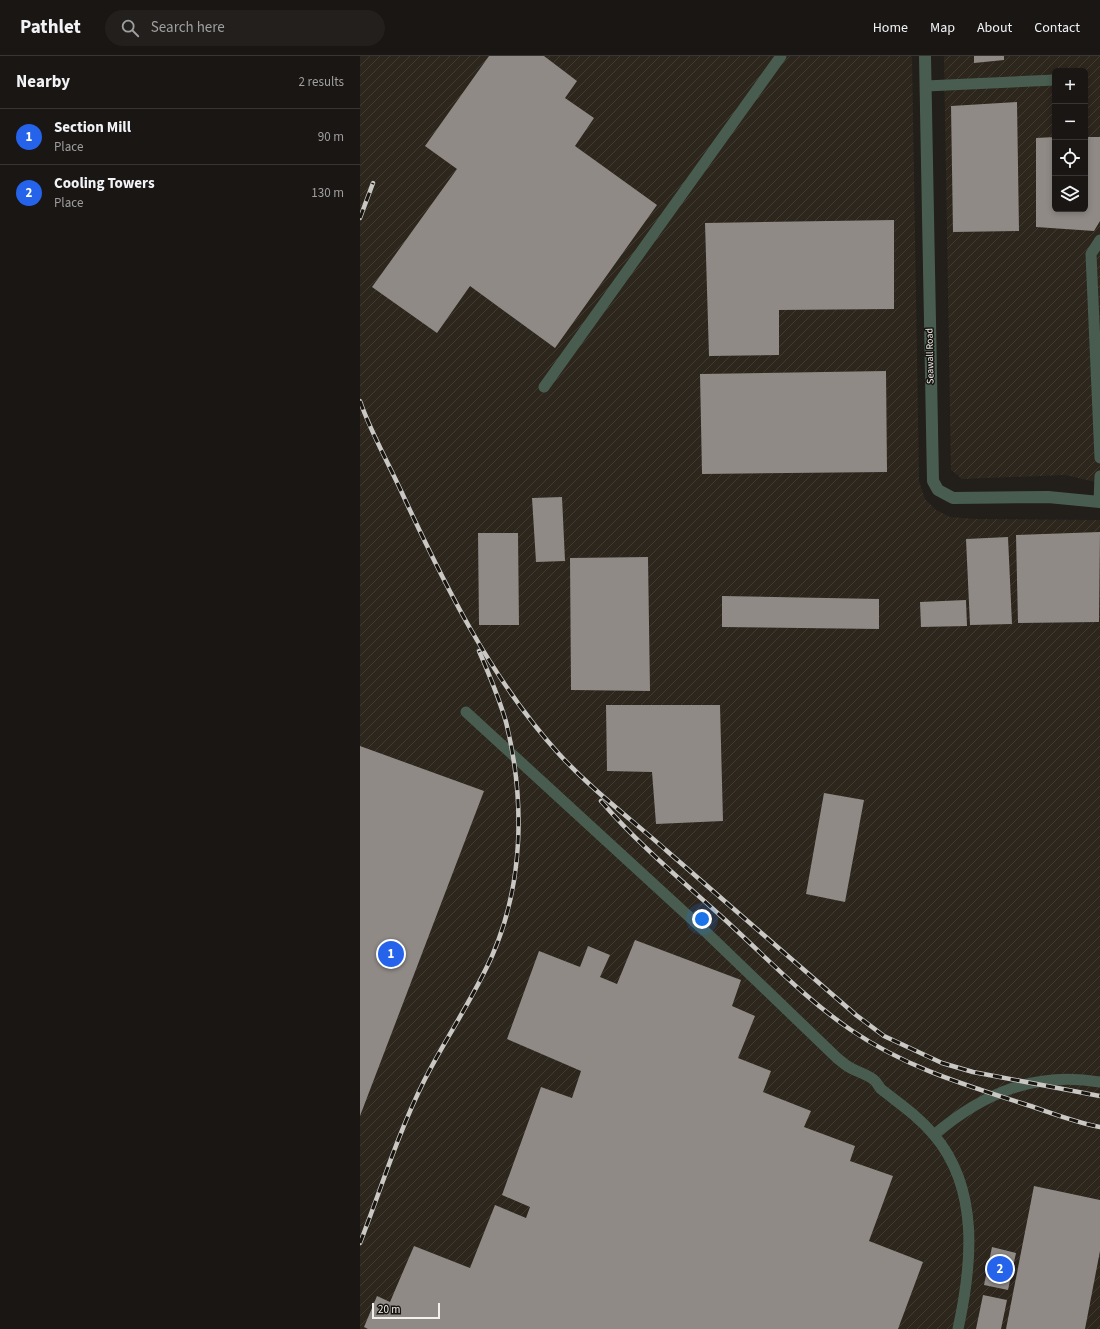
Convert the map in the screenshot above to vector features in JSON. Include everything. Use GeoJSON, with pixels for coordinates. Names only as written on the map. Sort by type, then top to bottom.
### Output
{"type":"FeatureCollection","features":[{"type":"Feature","properties":{"kind":"street","name":"Seawall Road"},"geometry":{"type":"LineString","coordinates":[[925,56],[933,481],[938,490],[953,498],[1048,497],[1099,502]]}},
{"type":"Feature","properties":{"kind":"lane"},"geometry":{"type":"LineString","coordinates":[[544,387],[781,56]]}},
{"type":"Feature","properties":{"kind":"lane"},"geometry":{"type":"LineString","coordinates":[[926,86],[1052,80]]}},
{"type":"Feature","properties":{"kind":"lane"},"geometry":{"type":"LineString","coordinates":[[1100,240],[1091,254],[1100,458]]}},
{"type":"Feature","properties":{"kind":"lane"},"geometry":{"type":"LineString","coordinates":[[1099,502],[1100,476]]}},
{"type":"Feature","properties":{"kind":"lane"},"geometry":{"type":"LineString","coordinates":[[466,712],[708,934],[827,1049],[850,1068],[873,1080],[880,1088],[912,1112],[934,1135],[944,1148],[958,1176],[968,1223],[969,1260],[966,1289],[958,1329]]}},
{"type":"Feature","properties":{"kind":"lane"},"geometry":{"type":"LineString","coordinates":[[934,1135],[951,1120],[977,1104],[995,1094],[1029,1082],[1061,1079],[1100,1082]]}},
{"type":"Feature","properties":{"kind":"shaded area"},"geometry":{"type":"Polygon","coordinates":[[[360,56],[912,56],[919,481],[925,499],[936,510],[950,517],[976,519],[1100,520],[1100,1329],[360,1329],[360,56]]]}},
{"type":"Feature","properties":{"kind":"shaded area"},"geometry":{"type":"Polygon","coordinates":[[[944,56],[1100,56],[1100,483],[1065,475],[962,479],[951,470],[944,56]]]}},
{"type":"Feature","properties":{"kind":"building"},"geometry":{"type":"Polygon","coordinates":[[[489,56],[544,56],[577,81],[565,98],[594,118],[575,146],[657,205],[555,348],[470,286],[437,333],[372,287],[457,169],[425,146],[489,56]]]}},
{"type":"Feature","properties":{"kind":"building"},"geometry":{"type":"Polygon","coordinates":[[[974,56],[1004,56],[1004,60],[974,63],[974,56]]]}},
{"type":"Feature","properties":{"kind":"building"},"geometry":{"type":"Polygon","coordinates":[[[1017,102],[1019,231],[953,232],[951,106],[1017,102]]]}},
{"type":"Feature","properties":{"kind":"building"},"geometry":{"type":"Polygon","coordinates":[[[1052,137],[1052,212],[1088,212],[1088,137],[1100,137],[1100,221],[1094,231],[1036,227],[1036,138],[1052,137]]]}},
{"type":"Feature","properties":{"kind":"building"},"geometry":{"type":"Polygon","coordinates":[[[894,220],[894,309],[779,310],[779,355],[709,356],[705,223],[894,220]]]}},
{"type":"Feature","properties":{"kind":"building"},"geometry":{"type":"Polygon","coordinates":[[[886,371],[887,472],[702,474],[700,374],[886,371]]]}},
{"type":"Feature","properties":{"kind":"building"},"geometry":{"type":"Polygon","coordinates":[[[562,497],[565,561],[536,562],[532,498],[562,497]]]}},
{"type":"Feature","properties":{"kind":"building"},"geometry":{"type":"Polygon","coordinates":[[[1100,532],[1099,622],[1018,623],[1016,535],[1100,532]]]}},
{"type":"Feature","properties":{"kind":"building"},"geometry":{"type":"Polygon","coordinates":[[[478,533],[518,533],[519,625],[479,625],[478,533]]]}},
{"type":"Feature","properties":{"kind":"building"},"geometry":{"type":"Polygon","coordinates":[[[1008,537],[1012,624],[970,625],[966,539],[1008,537]]]}},
{"type":"Feature","properties":{"kind":"building"},"geometry":{"type":"Polygon","coordinates":[[[648,557],[650,691],[571,690],[570,558],[648,557]]]}},
{"type":"Feature","properties":{"kind":"building"},"geometry":{"type":"Polygon","coordinates":[[[722,596],[879,599],[879,629],[722,627],[722,596]]]}},
{"type":"Feature","properties":{"kind":"building"},"geometry":{"type":"Polygon","coordinates":[[[966,600],[967,626],[921,627],[920,602],[966,600]]]}},
{"type":"Feature","properties":{"kind":"building"},"geometry":{"type":"Polygon","coordinates":[[[606,705],[720,705],[723,821],[656,824],[652,772],[607,771],[606,705]]]}},
{"type":"Feature","properties":{"kind":"building"},"geometry":{"type":"Polygon","coordinates":[[[360,746],[484,791],[360,1116],[360,746]]]}},
{"type":"Feature","properties":{"kind":"building"},"geometry":{"type":"Polygon","coordinates":[[[824,793],[864,800],[845,902],[806,894],[824,793]]]}},
{"type":"Feature","properties":{"kind":"building"},"geometry":{"type":"Polygon","coordinates":[[[635,940],[741,980],[732,1006],[755,1016],[738,1058],[771,1071],[763,1092],[811,1111],[804,1127],[855,1146],[850,1161],[893,1176],[869,1241],[923,1262],[898,1329],[368,1329],[364,1327],[377,1296],[390,1302],[414,1246],[470,1268],[495,1205],[526,1218],[530,1207],[502,1195],[541,1087],[572,1098],[581,1071],[507,1039],[539,951],[580,967],[588,946],[610,955],[600,977],[617,984],[635,940]]]}},
{"type":"Feature","properties":{"kind":"building"},"geometry":{"type":"Polygon","coordinates":[[[1034,1186],[1100,1200],[1100,1251],[1085,1329],[1006,1329],[1034,1186]]]}},
{"type":"Feature","properties":{"kind":"building"},"geometry":{"type":"Polygon","coordinates":[[[992,1247],[1016,1253],[1008,1290],[984,1285],[992,1247]]]}},
{"type":"Feature","properties":{"kind":"building"},"geometry":{"type":"Polygon","coordinates":[[[983,1295],[1007,1300],[1001,1329],[976,1329],[983,1295]]]}},
{"type":"Feature","properties":{"kind":"railway"},"geometry":{"type":"LineString","coordinates":[[360,218],[373,183]]}},
{"type":"Feature","properties":{"kind":"railway"},"geometry":{"type":"LineString","coordinates":[[360,401],[374,436],[418,527],[452,596],[471,630],[512,694],[534,725],[559,754],[585,780],[856,1015],[884,1036],[942,1063],[973,1072],[1100,1096]]}},
{"type":"Feature","properties":{"kind":"railway"},"geometry":{"type":"LineString","coordinates":[[360,1243],[398,1141],[424,1081],[468,1003],[492,956],[503,928],[516,870],[518,811],[512,751],[506,722],[494,686],[479,651]]}},
{"type":"Feature","properties":{"kind":"railway"},"geometry":{"type":"LineString","coordinates":[[601,801],[644,846],[785,976],[834,1018],[851,1030],[892,1054],[933,1073],[1060,1116],[1100,1127]]}},
{"type":"Feature","properties":{"kind":"place","name":"Section Mill"},"geometry":{"type":"Point","coordinates":[391,954]}},
{"type":"Feature","properties":{"kind":"place","name":"Cooling Towers"},"geometry":{"type":"Point","coordinates":[1000,1269]}}]}
